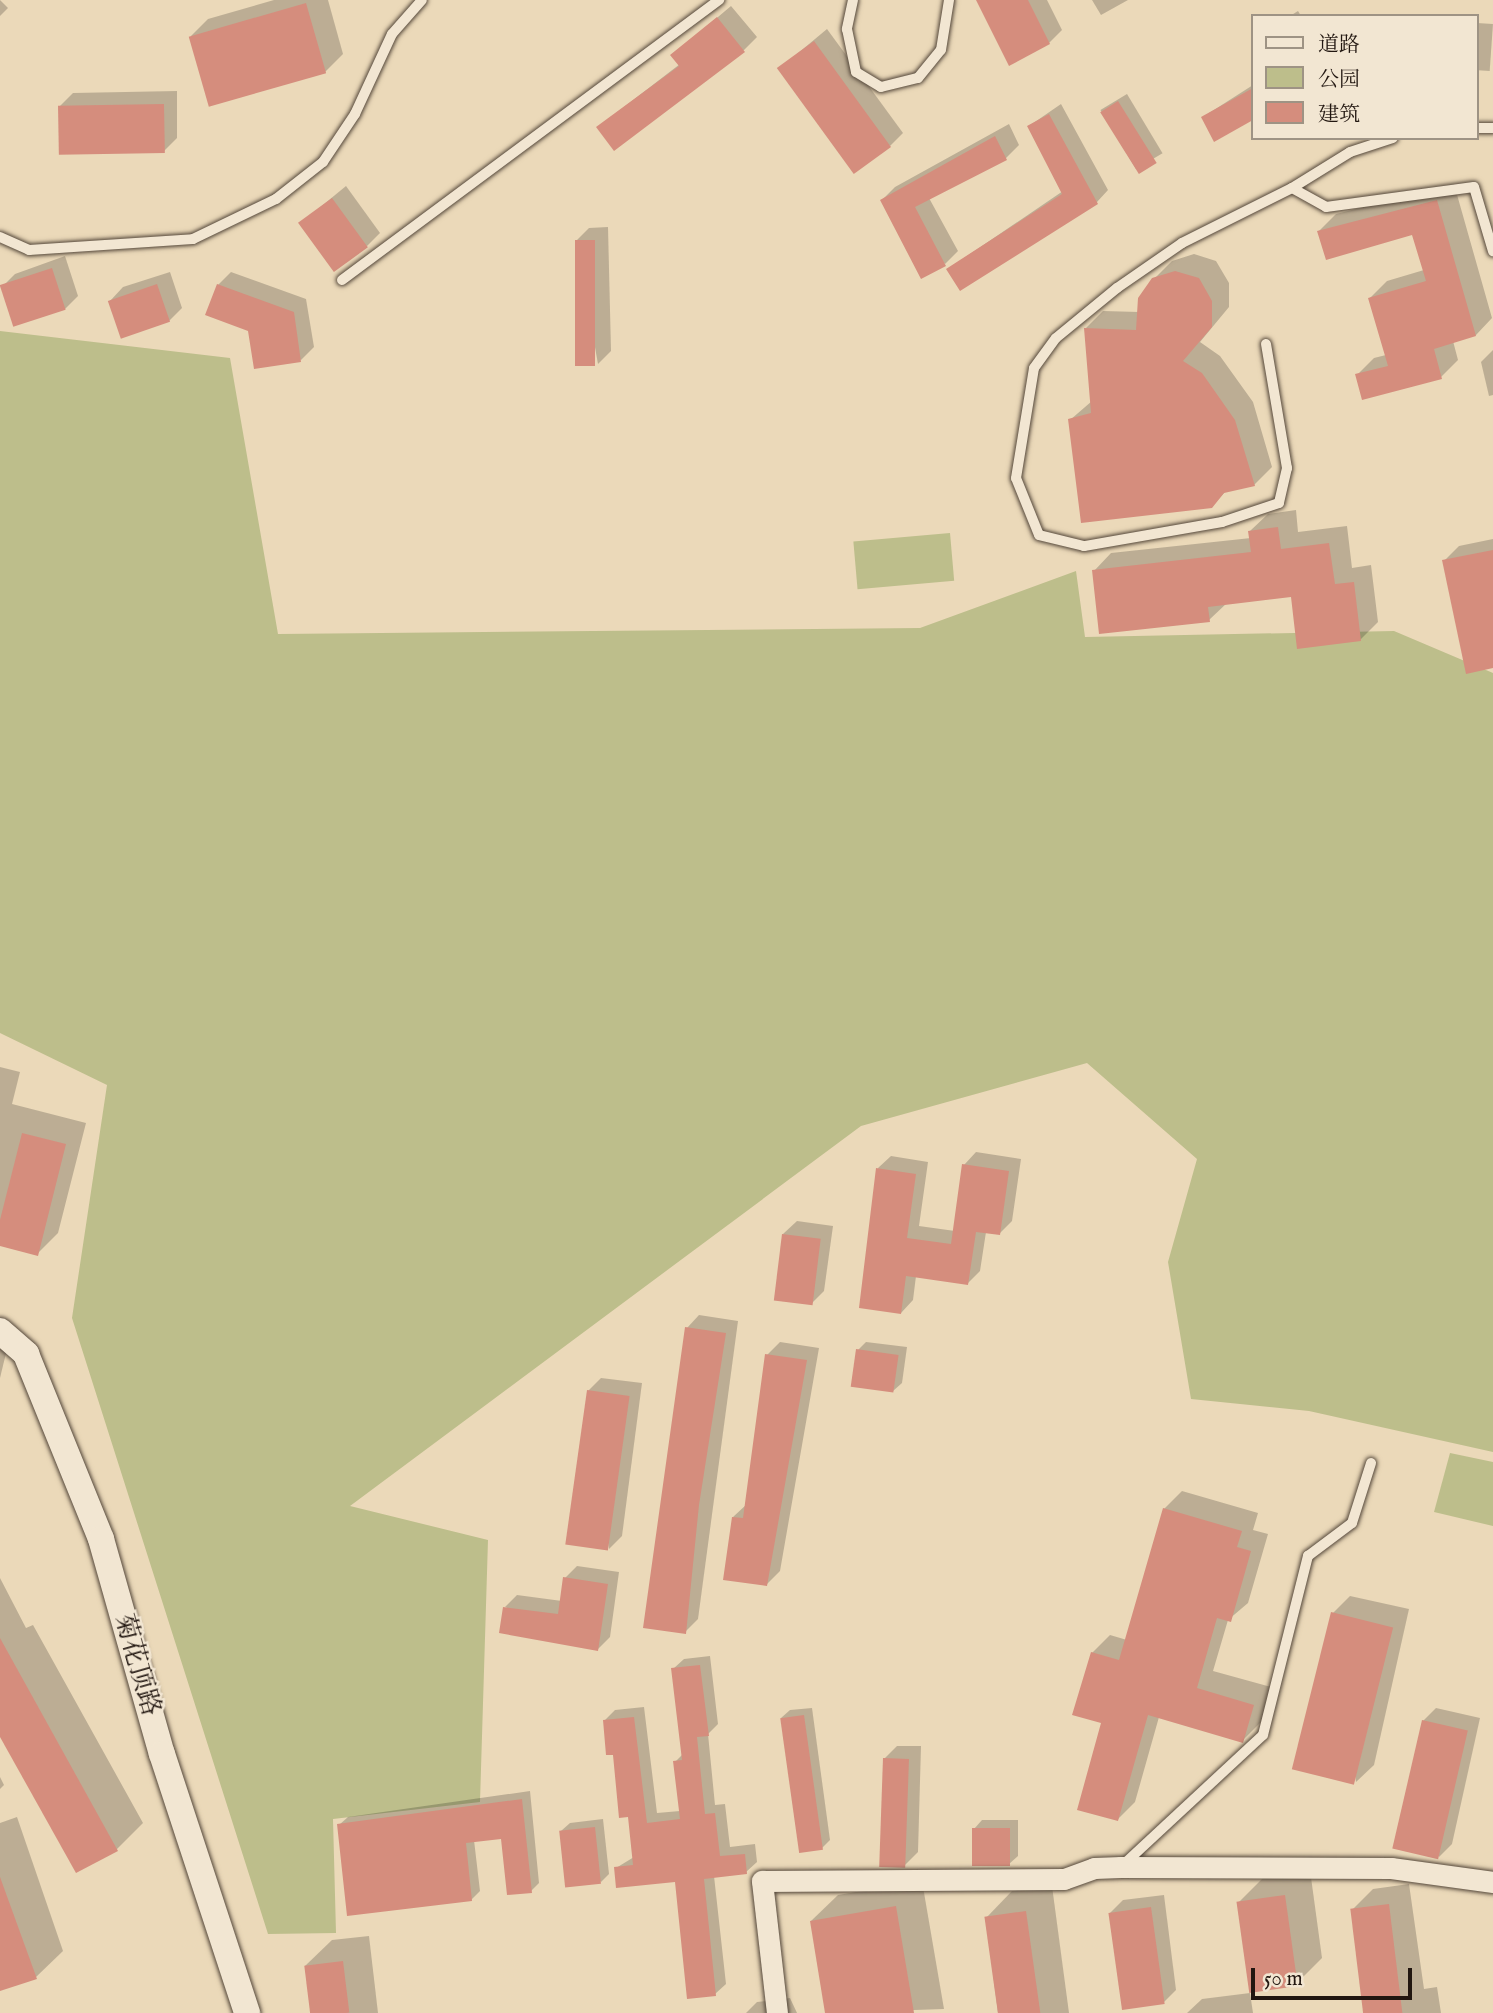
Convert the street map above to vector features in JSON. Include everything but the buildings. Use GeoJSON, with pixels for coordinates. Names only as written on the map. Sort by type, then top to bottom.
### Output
{"type":"FeatureCollection","features":[{"type":"Feature","properties":{"kind":"street","name":"菊花顶路"},"geometry":{"type":"LineString","coordinates":[[0,1331],[26,1354],[101,1539],[162,1754],[247,2013]]}},
{"type":"Feature","properties":{"kind":"street"},"geometry":{"type":"LineString","coordinates":[[777,2013],[762,1881],[1064,1879],[1094,1868],[1121,1867],[1391,1868],[1493,1882]]}},
{"type":"Feature","properties":{"kind":"lane"},"geometry":{"type":"LineString","coordinates":[[0,237],[29,250],[193,239],[276,199],[323,162],[355,114],[393,34],[422,0]]}},
{"type":"Feature","properties":{"kind":"lane"},"geometry":{"type":"LineString","coordinates":[[342,280],[719,0]]}},
{"type":"Feature","properties":{"kind":"lane"},"geometry":{"type":"LineString","coordinates":[[853,0],[847,29],[856,72],[881,87],[918,79],[934,60],[941,50],[949,0]]}},
{"type":"Feature","properties":{"kind":"lane"},"geometry":{"type":"LineString","coordinates":[[1266,344],[1287,468],[1279,503],[1222,522],[1084,546],[1039,535],[1016,478],[1034,368],[1056,338],[1117,288],[1182,243],[1292,188],[1350,152],[1387,140]]}},
{"type":"Feature","properties":{"kind":"lane"},"geometry":{"type":"LineString","coordinates":[[1292,188],[1326,207],[1474,187],[1493,251]]}},
{"type":"Feature","properties":{"kind":"lane"},"geometry":{"type":"LineString","coordinates":[[1121,1867],[1263,1735],[1308,1556],[1352,1523],[1371,1463]]}},
{"type":"Feature","properties":{"kind":"green space"},"geometry":{"type":"Polygon","coordinates":[[[0,331],[230,358],[278,634],[920,628],[1076,571],[1085,637],[1394,631],[1493,673],[1493,1452],[1309,1411],[1191,1399],[1168,1262],[1197,1159],[1087,1063],[861,1126],[350,1506],[488,1540],[480,1802],[333,1819],[336,1933],[268,1934],[72,1318],[107,1085],[0,1033],[0,331]]]}},
{"type":"Feature","properties":{"kind":"green space"},"geometry":{"type":"Polygon","coordinates":[[[950,533],[954,581],[858,589],[853,541],[950,533]]]}},
{"type":"Feature","properties":{"kind":"green space"},"geometry":{"type":"Polygon","coordinates":[[[1450,1453],[1493,1462],[1493,1526],[1434,1512],[1450,1453]]]}}]}
